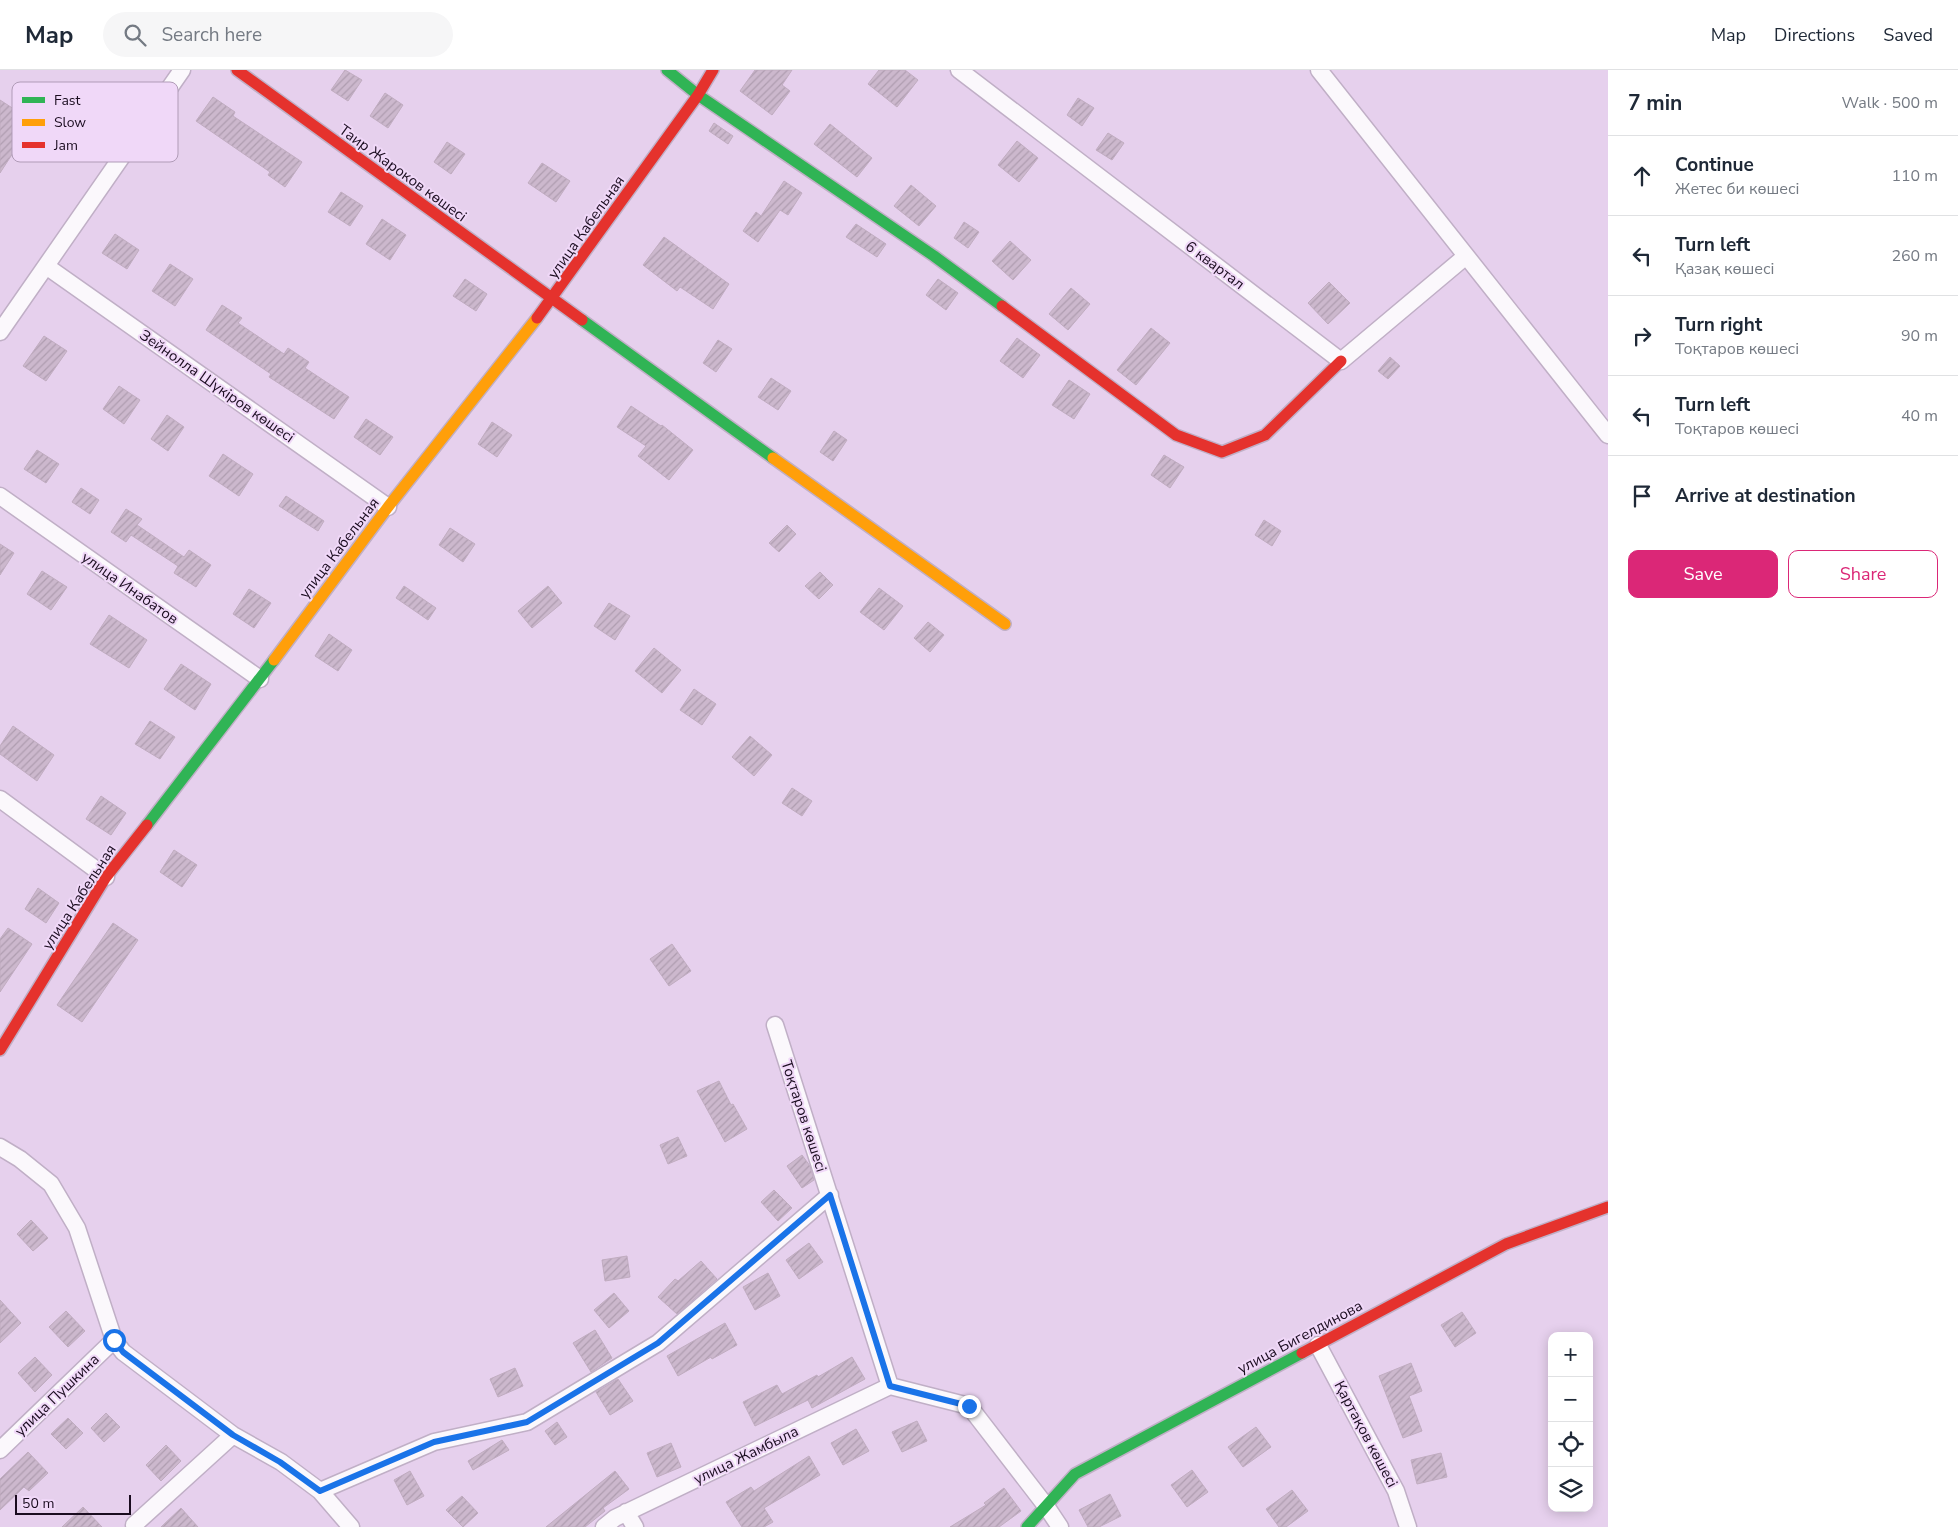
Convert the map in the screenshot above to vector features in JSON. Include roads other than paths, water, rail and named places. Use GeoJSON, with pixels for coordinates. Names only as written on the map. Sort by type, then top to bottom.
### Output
{"type":"FeatureCollection","features":[{"type":"Feature","properties":{"kind":"street"},"geometry":{"type":"LineString","coordinates":[[174,82],[182,70]]}},
{"type":"Feature","properties":{"kind":"street","name":"Таир Жароков көшесі"},"geometry":{"type":"LineString","coordinates":[[237,70],[1005,624]]}},
{"type":"Feature","properties":{"kind":"street"},"geometry":{"type":"LineString","coordinates":[[667,70],[698,95],[934,256],[1176,435],[1222,452],[1265,434],[1341,360],[1466,256]]}},
{"type":"Feature","properties":{"kind":"street","name":"улица Кабельная"},"geometry":{"type":"LineString","coordinates":[[0,1050],[106,877],[260,679],[388,507],[552,299],[698,95],[713,70]]}},
{"type":"Feature","properties":{"kind":"street","name":"6 квартал"},"geometry":{"type":"LineString","coordinates":[[959,70],[1341,360]]}},
{"type":"Feature","properties":{"kind":"street"},"geometry":{"type":"LineString","coordinates":[[1319,70],[1608,435]]}},
{"type":"Feature","properties":{"kind":"street"},"geometry":{"type":"LineString","coordinates":[[0,332],[118,162]]}},
{"type":"Feature","properties":{"kind":"street","name":"Зейнолла Шүкіров көшесі"},"geometry":{"type":"LineString","coordinates":[[46,266],[388,507]]}},
{"type":"Feature","properties":{"kind":"street","name":"улица Инабатов"},"geometry":{"type":"LineString","coordinates":[[0,496],[260,679]]}},
{"type":"Feature","properties":{"kind":"street"},"geometry":{"type":"LineString","coordinates":[[0,799],[106,877]]}},
{"type":"Feature","properties":{"kind":"street","name":"Тоқтаров көшесі"},"geometry":{"type":"LineString","coordinates":[[775,1025],[890,1386]]}},
{"type":"Feature","properties":{"kind":"street"},"geometry":{"type":"LineString","coordinates":[[0,1147],[20,1159],[51,1184],[77,1228],[114,1340],[123,1352],[233,1435],[280,1462],[320,1491],[351,1527]]}},
{"type":"Feature","properties":{"kind":"street"},"geometry":{"type":"LineString","coordinates":[[320,1491],[434,1442],[527,1422],[658,1343],[830,1195]]}},
{"type":"Feature","properties":{"kind":"street","name":"улица Бигелдинова"},"geometry":{"type":"LineString","coordinates":[[1027,1527],[1075,1474],[1506,1244],[1608,1207]]}},
{"type":"Feature","properties":{"kind":"street","name":"улица Пушкина"},"geometry":{"type":"LineString","coordinates":[[0,1450],[114,1340]]}},
{"type":"Feature","properties":{"kind":"street","name":"Қартақов көшесі"},"geometry":{"type":"LineString","coordinates":[[1318,1345],[1396,1490],[1408,1527]]}},
{"type":"Feature","properties":{"kind":"street"},"geometry":{"type":"LineString","coordinates":[[890,1386],[969,1406],[1060,1527]]}},
{"type":"Feature","properties":{"kind":"street","name":"улица Жамбыла"},"geometry":{"type":"LineString","coordinates":[[604,1527],[626,1512],[890,1386]]}},
{"type":"Feature","properties":{"kind":"street"},"geometry":{"type":"LineString","coordinates":[[136,1527],[134,1525],[233,1435]]}},
{"type":"Feature","properties":{"kind":"street"},"geometry":{"type":"LineString","coordinates":[[626,1512],[636,1527]]}}]}
